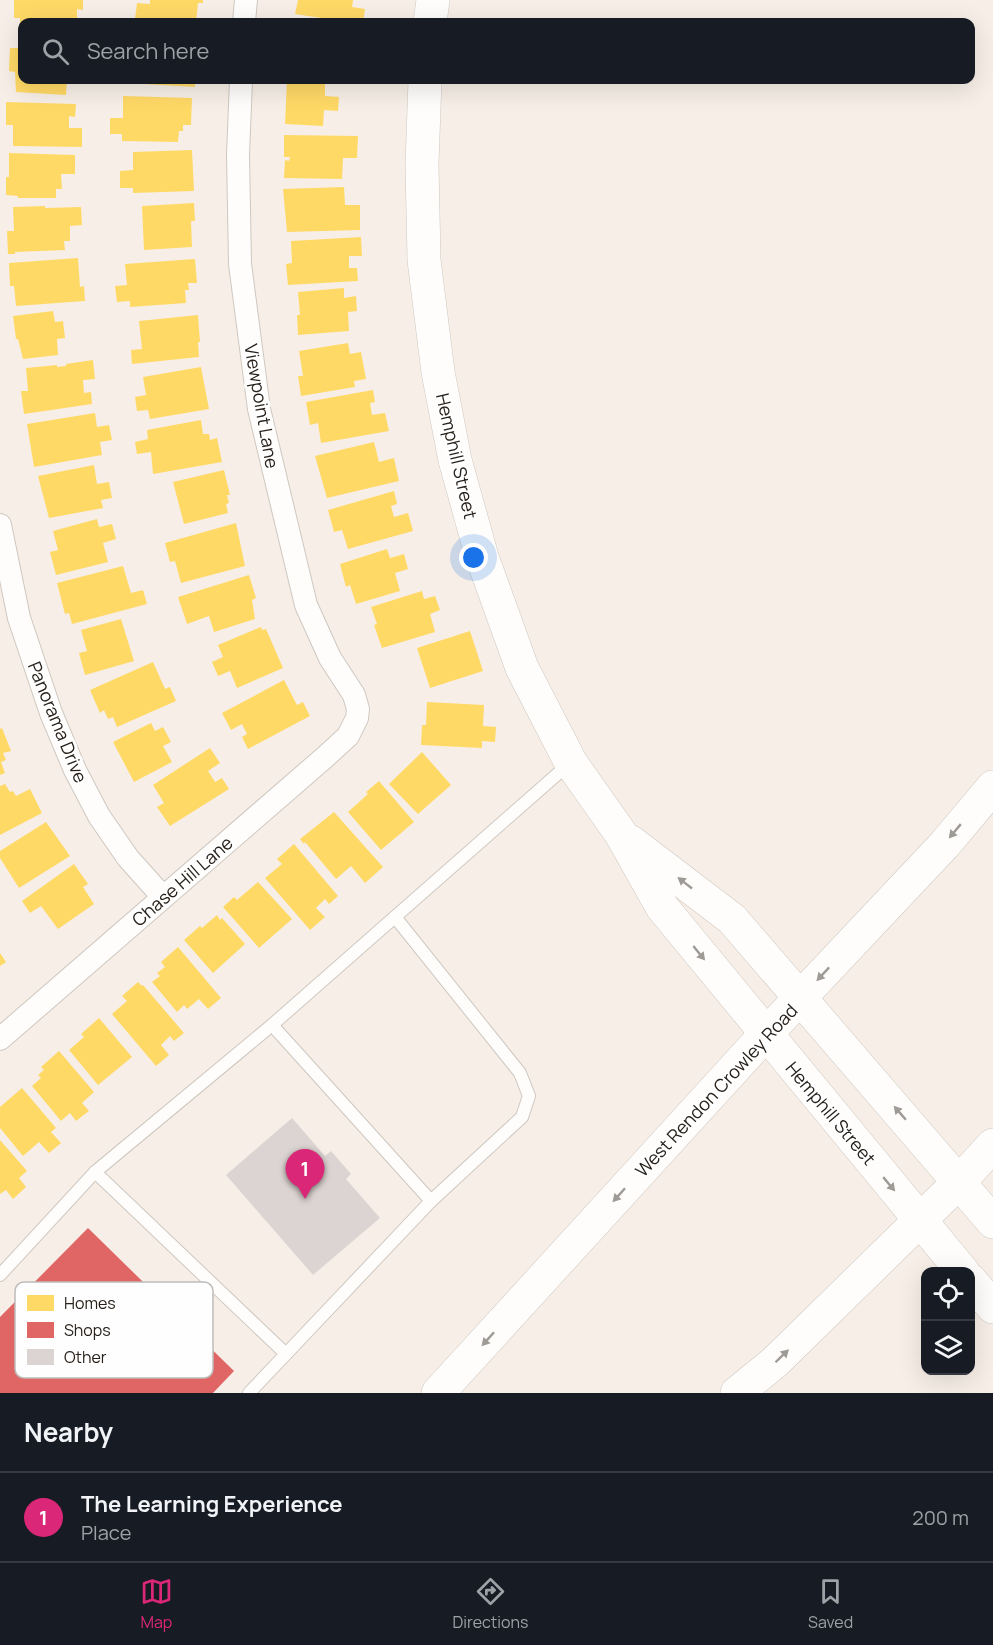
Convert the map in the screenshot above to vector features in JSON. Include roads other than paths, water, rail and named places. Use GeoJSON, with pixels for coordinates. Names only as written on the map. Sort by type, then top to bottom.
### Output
{"type":"FeatureCollection","features":[{"type":"Feature","properties":{"kind":"street"},"geometry":{"type":"LineString","coordinates":[[244,18],[246,0]]}},
{"type":"Feature","properties":{"kind":"street"},"geometry":{"type":"LineString","coordinates":[[431,18],[433,0]]}},
{"type":"Feature","properties":{"kind":"street","name":"Viewpoint Lane"},"geometry":{"type":"LineString","coordinates":[[242,84],[238,155],[240,264],[259,409],[306,605],[330,658],[354,695],[358,709],[357,717]]}},
{"type":"Feature","properties":{"kind":"street","name":"Hemphill Street"},"geometry":{"type":"LineString","coordinates":[[425,84],[422,164],[424,260],[438,372],[455,460],[482,556],[522,668],[571,763],[621,834],[662,908],[959,1267]]}},
{"type":"Feature","properties":{"kind":"street","name":"Panorama Drive"},"geometry":{"type":"LineString","coordinates":[[0,525],[19,618],[51,713],[75,770],[99,816],[128,858],[163,897]]}},
{"type":"Feature","properties":{"kind":"street","name":"Chase Hill Lane"},"geometry":{"type":"LineString","coordinates":[[0,1039],[348,736],[357,717]]}},
{"type":"Feature","properties":{"kind":"street","name":"West Rendon Crowley Road"},"geometry":{"type":"LineString","coordinates":[[438,1393],[765,1035],[945,844],[993,787]]}},
{"type":"Feature","properties":{"kind":"street","name":"Hemphill Street"},"geometry":{"type":"LineString","coordinates":[[621,834],[732,919],[993,1222]]}},
{"type":"Feature","properties":{"kind":"street"},"geometry":{"type":"LineString","coordinates":[[737,1393],[776,1362],[960,1181],[993,1145]]}},
{"type":"Feature","properties":{"kind":"street"},"geometry":{"type":"LineString","coordinates":[[975,1286],[993,1306]]}},
{"type":"Feature","properties":{"kind":"lane"},"geometry":{"type":"LineString","coordinates":[[0,1275],[95,1172],[272,1025],[571,763]]}},
{"type":"Feature","properties":{"kind":"lane"},"geometry":{"type":"LineString","coordinates":[[249,1393],[431,1201],[522,1117],[529,1096],[520,1073],[395,917]]}},
{"type":"Feature","properties":{"kind":"lane"},"geometry":{"type":"LineString","coordinates":[[272,1025],[431,1201]]}},
{"type":"Feature","properties":{"kind":"lane"},"geometry":{"type":"LineString","coordinates":[[95,1172],[210,1282]]}},
{"type":"Feature","properties":{"kind":"lane"},"geometry":{"type":"LineString","coordinates":[[213,1284],[286,1354]]}},
{"type":"Feature","properties":{"kind":"place","name":"The Learning Experience"},"geometry":{"type":"Point","coordinates":[305,1199]}}]}
